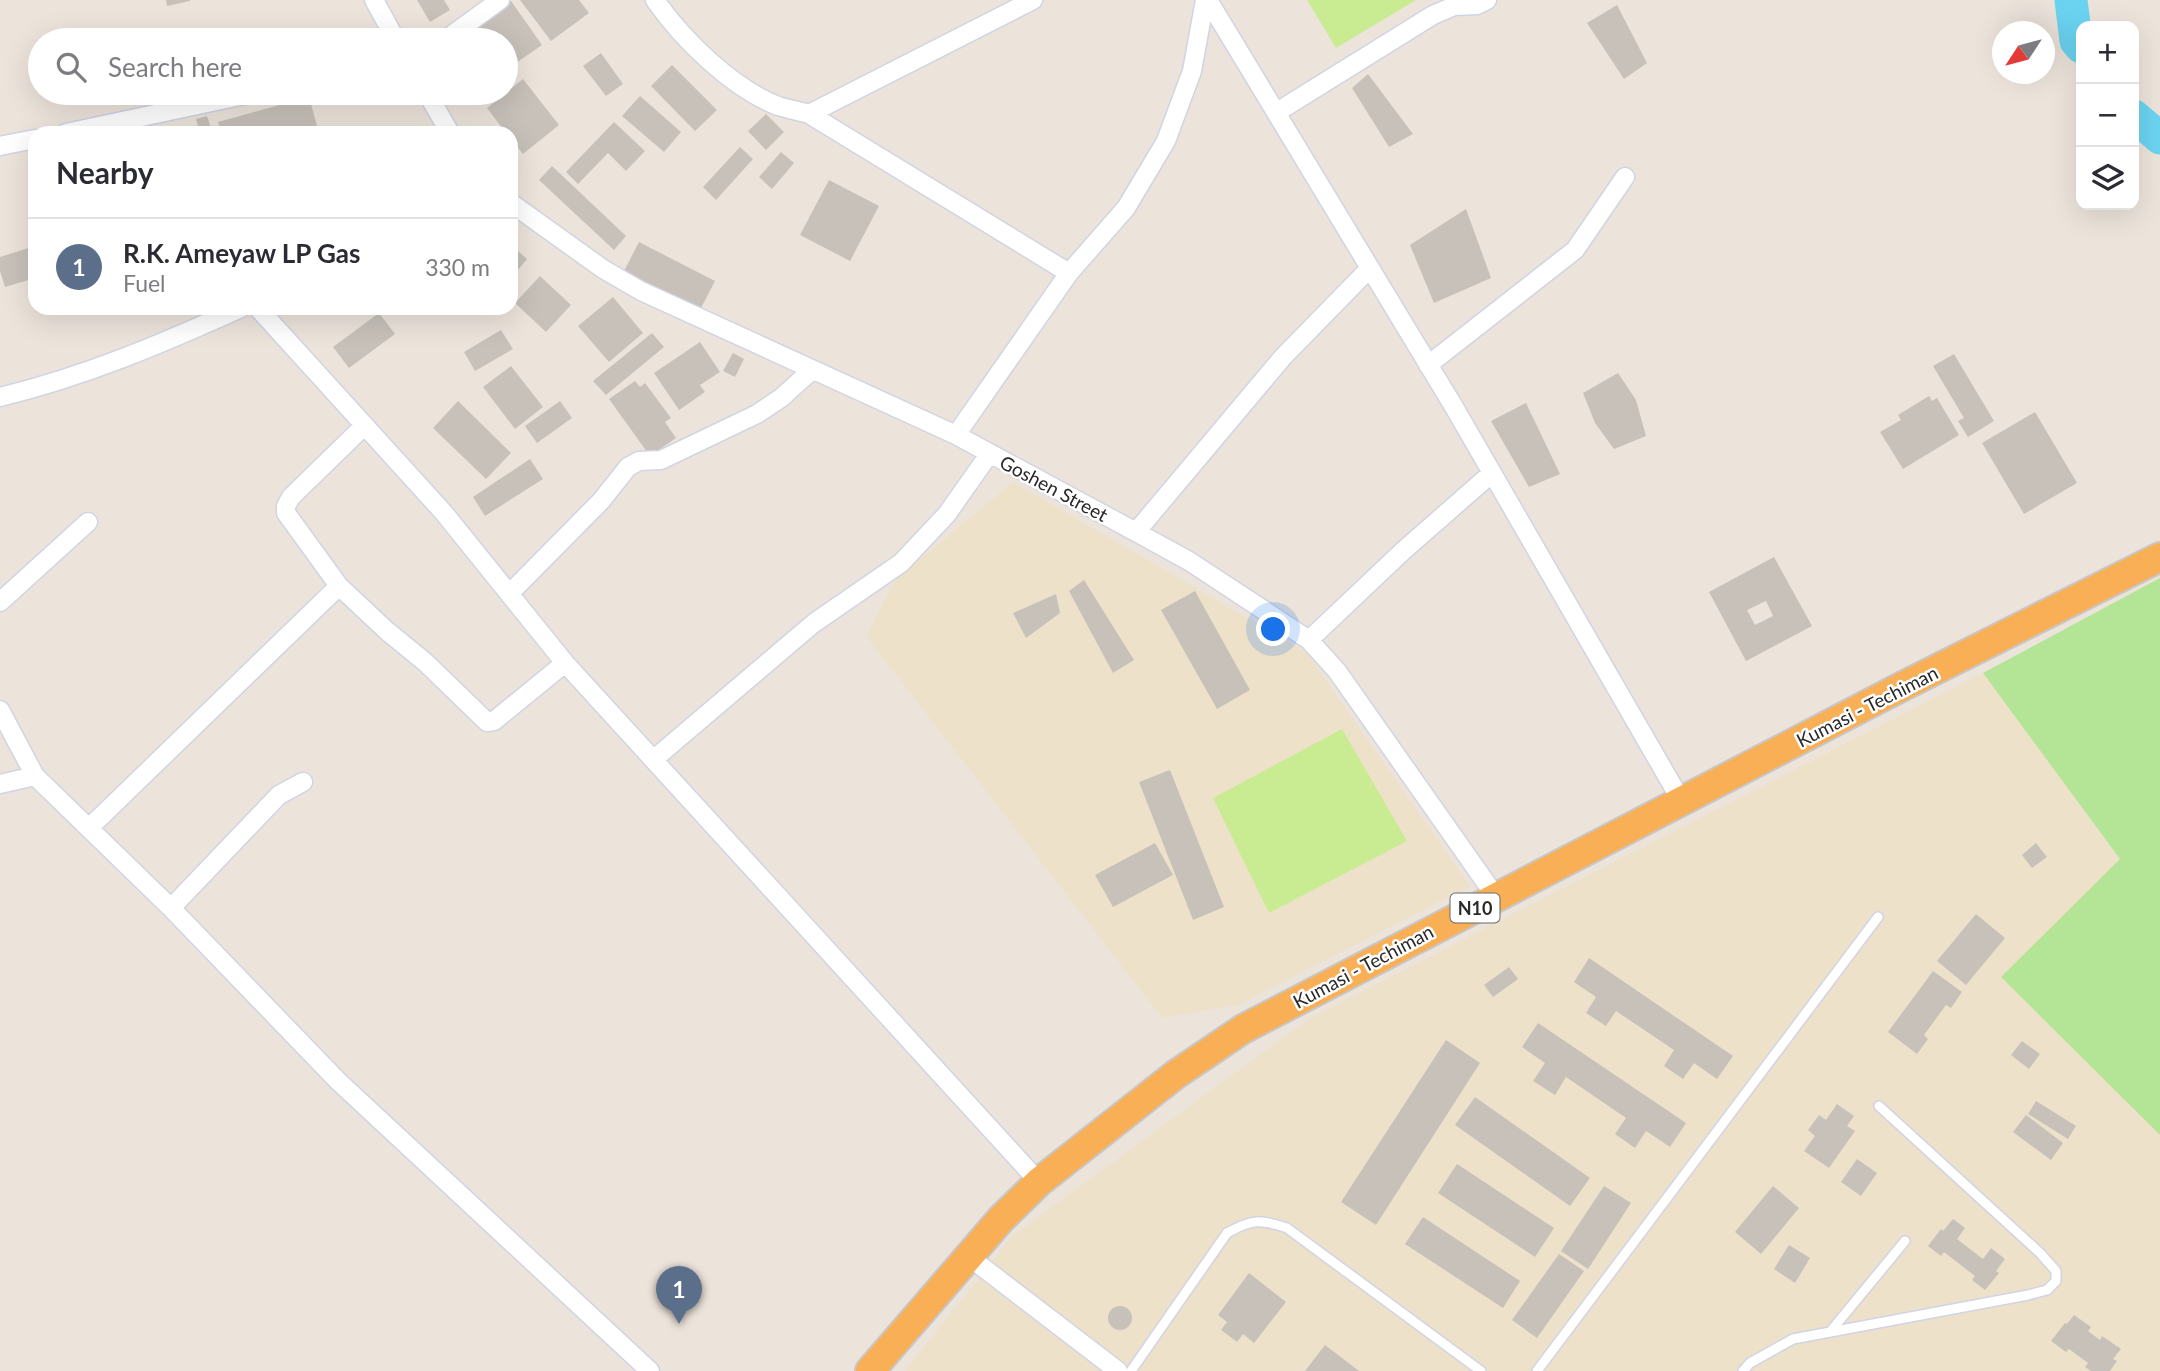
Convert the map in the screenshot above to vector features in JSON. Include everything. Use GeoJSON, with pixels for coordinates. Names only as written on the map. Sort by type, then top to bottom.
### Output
{"type":"FeatureCollection","features":[{"type":"Feature","properties":{"kind":"highway","name":"Kumasi - Techiman"},"geometry":{"type":"LineString","coordinates":[[870,1371],[1001,1219],[1039,1182],[1175,1074],[1243,1029],[1903,686],[2160,557]]}},
{"type":"Feature","properties":{"kind":"street"},"geometry":{"type":"LineString","coordinates":[[374,0],[389,28]]}},
{"type":"Feature","properties":{"kind":"street"},"geometry":{"type":"LineString","coordinates":[[462,28],[500,0]]}},
{"type":"Feature","properties":{"kind":"street"},"geometry":{"type":"LineString","coordinates":[[655,0],[666,16],[706,57],[751,92],[778,106],[809,114],[1069,273]]}},
{"type":"Feature","properties":{"kind":"street"},"geometry":{"type":"LineString","coordinates":[[809,114],[1033,0]]}},
{"type":"Feature","properties":{"kind":"street"},"geometry":{"type":"LineString","coordinates":[[1207,0],[1277,112],[1492,473],[1682,802]]}},
{"type":"Feature","properties":{"kind":"street"},"geometry":{"type":"LineString","coordinates":[[956,435],[1069,273],[1126,208],[1166,141],[1192,71],[1207,0]]}},
{"type":"Feature","properties":{"kind":"street"},"geometry":{"type":"LineString","coordinates":[[1277,112],[1433,15],[1454,6],[1477,5],[1487,0]]}},
{"type":"Feature","properties":{"kind":"street"},"geometry":{"type":"LineString","coordinates":[[99,126],[198,105]]}},
{"type":"Feature","properties":{"kind":"street"},"geometry":{"type":"LineString","coordinates":[[434,105],[446,126]]}},
{"type":"Feature","properties":{"kind":"street"},"geometry":{"type":"LineString","coordinates":[[0,146],[28,140]]}},
{"type":"Feature","properties":{"kind":"street"},"geometry":{"type":"LineString","coordinates":[[1428,365],[1575,250],[1625,177]]}},
{"type":"Feature","properties":{"kind":"street","name":"Goshen Street"},"geometry":{"type":"LineString","coordinates":[[518,209],[603,269],[641,291],[956,435],[1189,561],[1309,640],[1337,671],[1496,897]]}},
{"type":"Feature","properties":{"kind":"street"},"geometry":{"type":"LineString","coordinates":[[1136,532],[1283,357],[1370,268]]}},
{"type":"Feature","properties":{"kind":"street"},"geometry":{"type":"LineString","coordinates":[[0,397],[128,358],[225,315]]}},
{"type":"Feature","properties":{"kind":"street"},"geometry":{"type":"LineString","coordinates":[[264,315],[443,513],[565,663],[1039,1182]]}},
{"type":"Feature","properties":{"kind":"street"},"geometry":{"type":"LineString","coordinates":[[510,593],[601,501],[628,467],[639,461],[661,460],[757,414],[781,398],[811,370]]}},
{"type":"Feature","properties":{"kind":"street"},"geometry":{"type":"LineString","coordinates":[[365,426],[291,497],[286,506],[286,513],[339,586],[425,662],[487,722],[494,721],[565,663]]}},
{"type":"Feature","properties":{"kind":"street"},"geometry":{"type":"LineString","coordinates":[[654,759],[814,623],[901,563],[947,514],[990,453]]}},
{"type":"Feature","properties":{"kind":"street"},"geometry":{"type":"LineString","coordinates":[[1309,640],[1402,551],[1492,473]]}},
{"type":"Feature","properties":{"kind":"street"},"geometry":{"type":"LineString","coordinates":[[0,602],[88,522]]}},
{"type":"Feature","properties":{"kind":"street"},"geometry":{"type":"LineString","coordinates":[[90,827],[339,586]]}},
{"type":"Feature","properties":{"kind":"street"},"geometry":{"type":"LineString","coordinates":[[0,710],[35,776],[171,908],[338,1081],[650,1371]]}},
{"type":"Feature","properties":{"kind":"street"},"geometry":{"type":"LineString","coordinates":[[0,784],[35,776]]}},
{"type":"Feature","properties":{"kind":"street"},"geometry":{"type":"LineString","coordinates":[[171,908],[279,795],[303,782]]}},
{"type":"Feature","properties":{"kind":"street"},"geometry":{"type":"LineString","coordinates":[[968,1256],[1118,1371]]}},
{"type":"Feature","properties":{"kind":"lane"},"geometry":{"type":"LineString","coordinates":[[1536,1371],[1878,917]]}},
{"type":"Feature","properties":{"kind":"lane"},"geometry":{"type":"LineString","coordinates":[[1743,1371],[1750,1363],[1793,1339],[2028,1295],[2047,1290],[2056,1281],[2056,1271],[2040,1253],[1879,1106]]}},
{"type":"Feature","properties":{"kind":"lane"},"geometry":{"type":"LineString","coordinates":[[1131,1371],[1227,1233],[1244,1224],[1262,1220],[1287,1228],[1481,1371]]}},
{"type":"Feature","properties":{"kind":"lane"},"geometry":{"type":"LineString","coordinates":[[1830,1332],[1905,1241]]}},
{"type":"Feature","properties":{"kind":"shaded area"},"geometry":{"type":"Polygon","coordinates":[[[1013,482],[1306,652],[1470,886],[1238,1005],[1162,1018],[866,636],[895,580],[1013,482]]]}},
{"type":"Feature","properties":{"kind":"shaded area"},"geometry":{"type":"Polygon","coordinates":[[[2160,578],[2160,1371],[905,1371],[1011,1237],[1310,1018],[1983,673],[2160,578]]]}},
{"type":"Feature","properties":{"kind":"green space"},"geometry":{"type":"Polygon","coordinates":[[[1307,0],[1416,0],[1336,48],[1307,0]]]}},
{"type":"Feature","properties":{"kind":"green space"},"geometry":{"type":"Polygon","coordinates":[[[2160,578],[2160,1135],[2001,977],[2120,859],[1983,673],[2160,578]]]}},
{"type":"Feature","properties":{"kind":"green space"},"geometry":{"type":"Polygon","coordinates":[[[1342,729],[1407,841],[1269,913],[1213,798],[1342,729]]]}},
{"type":"Feature","properties":{"kind":"building"},"geometry":{"type":"Polygon","coordinates":[[[166,0],[190,0],[190,1],[167,6],[166,0]]]}},
{"type":"Feature","properties":{"kind":"building"},"geometry":{"type":"Polygon","coordinates":[[[417,0],[444,0],[450,10],[430,22],[417,0]]]}},
{"type":"Feature","properties":{"kind":"building"},"geometry":{"type":"Polygon","coordinates":[[[520,0],[579,0],[589,13],[551,41],[520,0]]]}},
{"type":"Feature","properties":{"kind":"building"},"geometry":{"type":"Polygon","coordinates":[[[511,1],[542,45],[518,62],[518,28],[473,28],[511,1]]]}},
{"type":"Feature","properties":{"kind":"building"},"geometry":{"type":"Polygon","coordinates":[[[1617,5],[1647,63],[1624,79],[1587,23],[1617,5]]]}},
{"type":"Feature","properties":{"kind":"building"},"geometry":{"type":"Polygon","coordinates":[[[601,53],[623,84],[606,96],[583,66],[601,53]]]}},
{"type":"Feature","properties":{"kind":"building"},"geometry":{"type":"Polygon","coordinates":[[[672,65],[717,110],[695,131],[651,86],[672,65]]]}},
{"type":"Feature","properties":{"kind":"building"},"geometry":{"type":"Polygon","coordinates":[[[1368,74],[1413,134],[1389,147],[1352,88],[1368,74]]]}},
{"type":"Feature","properties":{"kind":"building"},"geometry":{"type":"Polygon","coordinates":[[[523,79],[559,125],[523,154],[518,148],[518,126],[501,126],[487,108],[491,105],[518,105],[518,83],[523,79]]]}},
{"type":"Feature","properties":{"kind":"building"},"geometry":{"type":"Polygon","coordinates":[[[640,96],[681,132],[664,152],[622,116],[640,96]]]}},
{"type":"Feature","properties":{"kind":"building"},"geometry":{"type":"Polygon","coordinates":[[[280,105],[311,105],[317,126],[219,126],[218,122],[280,105]]]}},
{"type":"Feature","properties":{"kind":"building"},"geometry":{"type":"Polygon","coordinates":[[[766,114],[784,132],[766,150],[748,131],[766,114]]]}},
{"type":"Feature","properties":{"kind":"building"},"geometry":{"type":"Polygon","coordinates":[[[207,116],[210,126],[198,126],[196,119],[207,116]]]}},
{"type":"Feature","properties":{"kind":"building"},"geometry":{"type":"Polygon","coordinates":[[[614,122],[645,151],[626,171],[608,153],[578,184],[566,172],[614,122]]]}},
{"type":"Feature","properties":{"kind":"building"},"geometry":{"type":"Polygon","coordinates":[[[740,147],[753,159],[716,200],[703,187],[740,147]]]}},
{"type":"Feature","properties":{"kind":"building"},"geometry":{"type":"Polygon","coordinates":[[[781,152],[794,163],[772,189],[759,177],[781,152]]]}},
{"type":"Feature","properties":{"kind":"building"},"geometry":{"type":"Polygon","coordinates":[[[552,166],[626,236],[614,250],[539,180],[552,166]]]}},
{"type":"Feature","properties":{"kind":"building"},"geometry":{"type":"Polygon","coordinates":[[[829,180],[879,206],[850,261],[800,235],[829,180]]]}},
{"type":"Feature","properties":{"kind":"building"},"geometry":{"type":"Polygon","coordinates":[[[1466,209],[1491,278],[1434,303],[1410,245],[1466,209]]]}},
{"type":"Feature","properties":{"kind":"building"},"geometry":{"type":"Polygon","coordinates":[[[639,242],[715,281],[700,310],[624,271],[639,242]]]}},
{"type":"Feature","properties":{"kind":"building"},"geometry":{"type":"Polygon","coordinates":[[[28,248],[28,280],[5,287],[0,271],[0,257],[28,248]]]}},
{"type":"Feature","properties":{"kind":"building"},"geometry":{"type":"Polygon","coordinates":[[[518,251],[527,259],[518,270],[518,251]]]}},
{"type":"Feature","properties":{"kind":"building"},"geometry":{"type":"Polygon","coordinates":[[[540,276],[571,305],[546,332],[518,306],[518,300],[540,276]]]}},
{"type":"Feature","properties":{"kind":"building"},"geometry":{"type":"Polygon","coordinates":[[[613,297],[643,333],[609,362],[578,326],[613,297]]]}},
{"type":"Feature","properties":{"kind":"building"},"geometry":{"type":"Polygon","coordinates":[[[376,315],[381,315],[395,334],[349,368],[333,347],[376,315]]]}},
{"type":"Feature","properties":{"kind":"building"},"geometry":{"type":"Polygon","coordinates":[[[501,330],[513,349],[475,371],[464,352],[501,330]]]}},
{"type":"Feature","properties":{"kind":"building"},"geometry":{"type":"Polygon","coordinates":[[[652,333],[664,347],[606,395],[593,381],[652,333]]]}},
{"type":"Feature","properties":{"kind":"building"},"geometry":{"type":"Polygon","coordinates":[[[700,342],[720,372],[700,385],[705,392],[679,410],[654,373],[700,342]]]}},
{"type":"Feature","properties":{"kind":"building"},"geometry":{"type":"Polygon","coordinates":[[[733,353],[744,359],[735,377],[723,371],[733,353]]]}},
{"type":"Feature","properties":{"kind":"building"},"geometry":{"type":"Polygon","coordinates":[[[1954,354],[1994,421],[1968,437],[1958,421],[1964,418],[1933,366],[1954,354]]]}},
{"type":"Feature","properties":{"kind":"building"},"geometry":{"type":"Polygon","coordinates":[[[511,366],[543,407],[515,429],[483,387],[511,366]]]}},
{"type":"Feature","properties":{"kind":"building"},"geometry":{"type":"Polygon","coordinates":[[[1618,373],[1636,400],[1646,436],[1614,449],[1595,423],[1583,393],[1618,373]]]}},
{"type":"Feature","properties":{"kind":"building"},"geometry":{"type":"Polygon","coordinates":[[[635,381],[640,387],[645,383],[671,418],[665,422],[676,438],[650,456],[609,399],[635,381]]]}},
{"type":"Feature","properties":{"kind":"building"},"geometry":{"type":"Polygon","coordinates":[[[1929,396],[1932,401],[1937,398],[1959,435],[1903,469],[1880,432],[1901,420],[1898,415],[1929,396]]]}},
{"type":"Feature","properties":{"kind":"building"},"geometry":{"type":"Polygon","coordinates":[[[458,401],[511,453],[486,479],[433,428],[458,401]]]}},
{"type":"Feature","properties":{"kind":"building"},"geometry":{"type":"Polygon","coordinates":[[[560,401],[572,418],[537,443],[525,426],[560,401]]]}},
{"type":"Feature","properties":{"kind":"building"},"geometry":{"type":"Polygon","coordinates":[[[1526,403],[1560,474],[1529,487],[1491,421],[1526,403]]]}},
{"type":"Feature","properties":{"kind":"building"},"geometry":{"type":"Polygon","coordinates":[[[2035,412],[2077,483],[2024,514],[1982,443],[2035,412]]]}},
{"type":"Feature","properties":{"kind":"building"},"geometry":{"type":"Polygon","coordinates":[[[530,459],[543,479],[485,516],[473,497],[530,459]]]}},
{"type":"Feature","properties":{"kind":"building"},"geometry":{"type":"Polygon","coordinates":[[[1774,557],[1812,626],[1746,661],[1709,592],[1774,557]],[[1766,601],[1747,610],[1755,625],[1773,616],[1766,601]]]}},
{"type":"Feature","properties":{"kind":"building"},"geometry":{"type":"Polygon","coordinates":[[[1084,580],[1134,660],[1113,673],[1069,591],[1084,580]]]}},
{"type":"Feature","properties":{"kind":"building"},"geometry":{"type":"Polygon","coordinates":[[[1195,591],[1250,690],[1217,709],[1161,610],[1195,591]]]}},
{"type":"Feature","properties":{"kind":"building"},"geometry":{"type":"Polygon","coordinates":[[[1056,594],[1060,613],[1026,638],[1013,613],[1056,594]]]}},
{"type":"Feature","properties":{"kind":"building"},"geometry":{"type":"Polygon","coordinates":[[[1170,770],[1224,907],[1193,920],[1139,782],[1170,770]]]}},
{"type":"Feature","properties":{"kind":"building"},"geometry":{"type":"Polygon","coordinates":[[[1155,843],[1173,875],[1113,907],[1095,875],[1155,843]]]}},
{"type":"Feature","properties":{"kind":"building"},"geometry":{"type":"Polygon","coordinates":[[[2036,843],[2047,857],[2032,868],[2022,855],[2036,843]]]}},
{"type":"Feature","properties":{"kind":"building"},"geometry":{"type":"Polygon","coordinates":[[[1976,914],[2005,938],[1966,985],[1937,961],[1976,914]]]}},
{"type":"Feature","properties":{"kind":"building"},"geometry":{"type":"Polygon","coordinates":[[[1589,958],[1733,1056],[1717,1079],[1694,1063],[1683,1079],[1664,1066],[1674,1050],[1616,1011],[1606,1026],[1586,1013],[1596,997],[1574,982],[1589,958]]]}},
{"type":"Feature","properties":{"kind":"building"},"geometry":{"type":"Polygon","coordinates":[[[1509,967],[1518,979],[1493,997],[1484,985],[1509,967]]]}},
{"type":"Feature","properties":{"kind":"building"},"geometry":{"type":"Polygon","coordinates":[[[1933,971],[1962,992],[1951,1008],[1946,1005],[1924,1035],[1928,1039],[1917,1054],[1888,1032],[1933,971]]]}},
{"type":"Feature","properties":{"kind":"building"},"geometry":{"type":"Polygon","coordinates":[[[1538,1023],[1686,1123],[1670,1147],[1646,1131],[1635,1148],[1615,1134],[1626,1118],[1566,1077],[1555,1095],[1533,1081],[1545,1063],[1522,1047],[1538,1023]]]}},
{"type":"Feature","properties":{"kind":"building"},"geometry":{"type":"Polygon","coordinates":[[[1446,1040],[1480,1063],[1376,1225],[1341,1202],[1446,1040]]]}},
{"type":"Feature","properties":{"kind":"building"},"geometry":{"type":"Polygon","coordinates":[[[2022,1041],[2040,1054],[2029,1069],[2011,1055],[2022,1041]]]}},
{"type":"Feature","properties":{"kind":"building"},"geometry":{"type":"Polygon","coordinates":[[[1475,1097],[1590,1178],[1570,1206],[1455,1125],[1475,1097]]]}},
{"type":"Feature","properties":{"kind":"building"},"geometry":{"type":"Polygon","coordinates":[[[2036,1101],[2076,1126],[2068,1139],[2028,1114],[2036,1101]]]}},
{"type":"Feature","properties":{"kind":"building"},"geometry":{"type":"Polygon","coordinates":[[[1837,1104],[1854,1116],[1847,1126],[1855,1131],[1829,1168],[1804,1151],[1815,1136],[1808,1130],[1819,1115],[1826,1120],[1837,1104]]]}},
{"type":"Feature","properties":{"kind":"building"},"geometry":{"type":"Polygon","coordinates":[[[2026,1115],[2063,1143],[2051,1160],[2013,1132],[2026,1115]]]}},
{"type":"Feature","properties":{"kind":"building"},"geometry":{"type":"Polygon","coordinates":[[[1857,1159],[1877,1173],[1861,1196],[1841,1182],[1857,1159]]]}},
{"type":"Feature","properties":{"kind":"building"},"geometry":{"type":"Polygon","coordinates":[[[1457,1164],[1554,1228],[1535,1257],[1438,1193],[1457,1164]]]}},
{"type":"Feature","properties":{"kind":"building"},"geometry":{"type":"Polygon","coordinates":[[[1604,1186],[1631,1203],[1588,1269],[1561,1251],[1604,1186]]]}},
{"type":"Feature","properties":{"kind":"building"},"geometry":{"type":"Polygon","coordinates":[[[1773,1186],[1799,1208],[1761,1254],[1735,1232],[1773,1186]]]}},
{"type":"Feature","properties":{"kind":"building"},"geometry":{"type":"Polygon","coordinates":[[[1423,1217],[1520,1281],[1503,1308],[1405,1244],[1423,1217]]]}},
{"type":"Feature","properties":{"kind":"building"},"geometry":{"type":"Polygon","coordinates":[[[1953,1219],[1965,1228],[1957,1239],[1983,1259],[1991,1248],[2005,1259],[1996,1271],[1999,1273],[1985,1290],[1972,1280],[1975,1276],[1944,1252],[1941,1256],[1928,1246],[1953,1219]]]}},
{"type":"Feature","properties":{"kind":"building"},"geometry":{"type":"Polygon","coordinates":[[[1789,1245],[1810,1258],[1795,1283],[1774,1269],[1789,1245]]]}},
{"type":"Feature","properties":{"kind":"building"},"geometry":{"type":"Polygon","coordinates":[[[1559,1254],[1584,1271],[1537,1338],[1512,1320],[1559,1254]]]}},
{"type":"Feature","properties":{"kind":"building"},"geometry":{"type":"Polygon","coordinates":[[[1249,1273],[1286,1302],[1254,1343],[1243,1334],[1237,1342],[1221,1330],[1227,1322],[1218,1315],[1249,1273]]]}},
{"type":"Feature","properties":{"kind":"building"},"geometry":{"type":"Polygon","coordinates":[[[1115,1306],[1125,1306],[1132,1313],[1132,1323],[1125,1330],[1115,1330],[1108,1323],[1108,1313],[1115,1306]]]}},
{"type":"Feature","properties":{"kind":"building"},"geometry":{"type":"Polygon","coordinates":[[[2074,1315],[2091,1327],[2088,1331],[2100,1340],[2102,1336],[2121,1349],[2113,1359],[2117,1361],[2110,1371],[2091,1371],[2085,1367],[2088,1363],[2069,1349],[2066,1352],[2051,1341],[2074,1315]]]}},
{"type":"Feature","properties":{"kind":"building"},"geometry":{"type":"Polygon","coordinates":[[[1325,1345],[1359,1371],[1305,1371],[1325,1345]]]}},
{"type":"Feature","properties":{"kind":"waterway"},"geometry":{"type":"LineString","coordinates":[[2071,0],[2076,41]]}},
{"type":"Feature","properties":{"kind":"waterway"},"geometry":{"type":"LineString","coordinates":[[2139,120],[2160,138]]}},
{"type":"Feature","properties":{"kind":"place","name":"R.K. Ameyaw LP Gas"},"geometry":{"type":"Point","coordinates":[679,1324]}}]}
